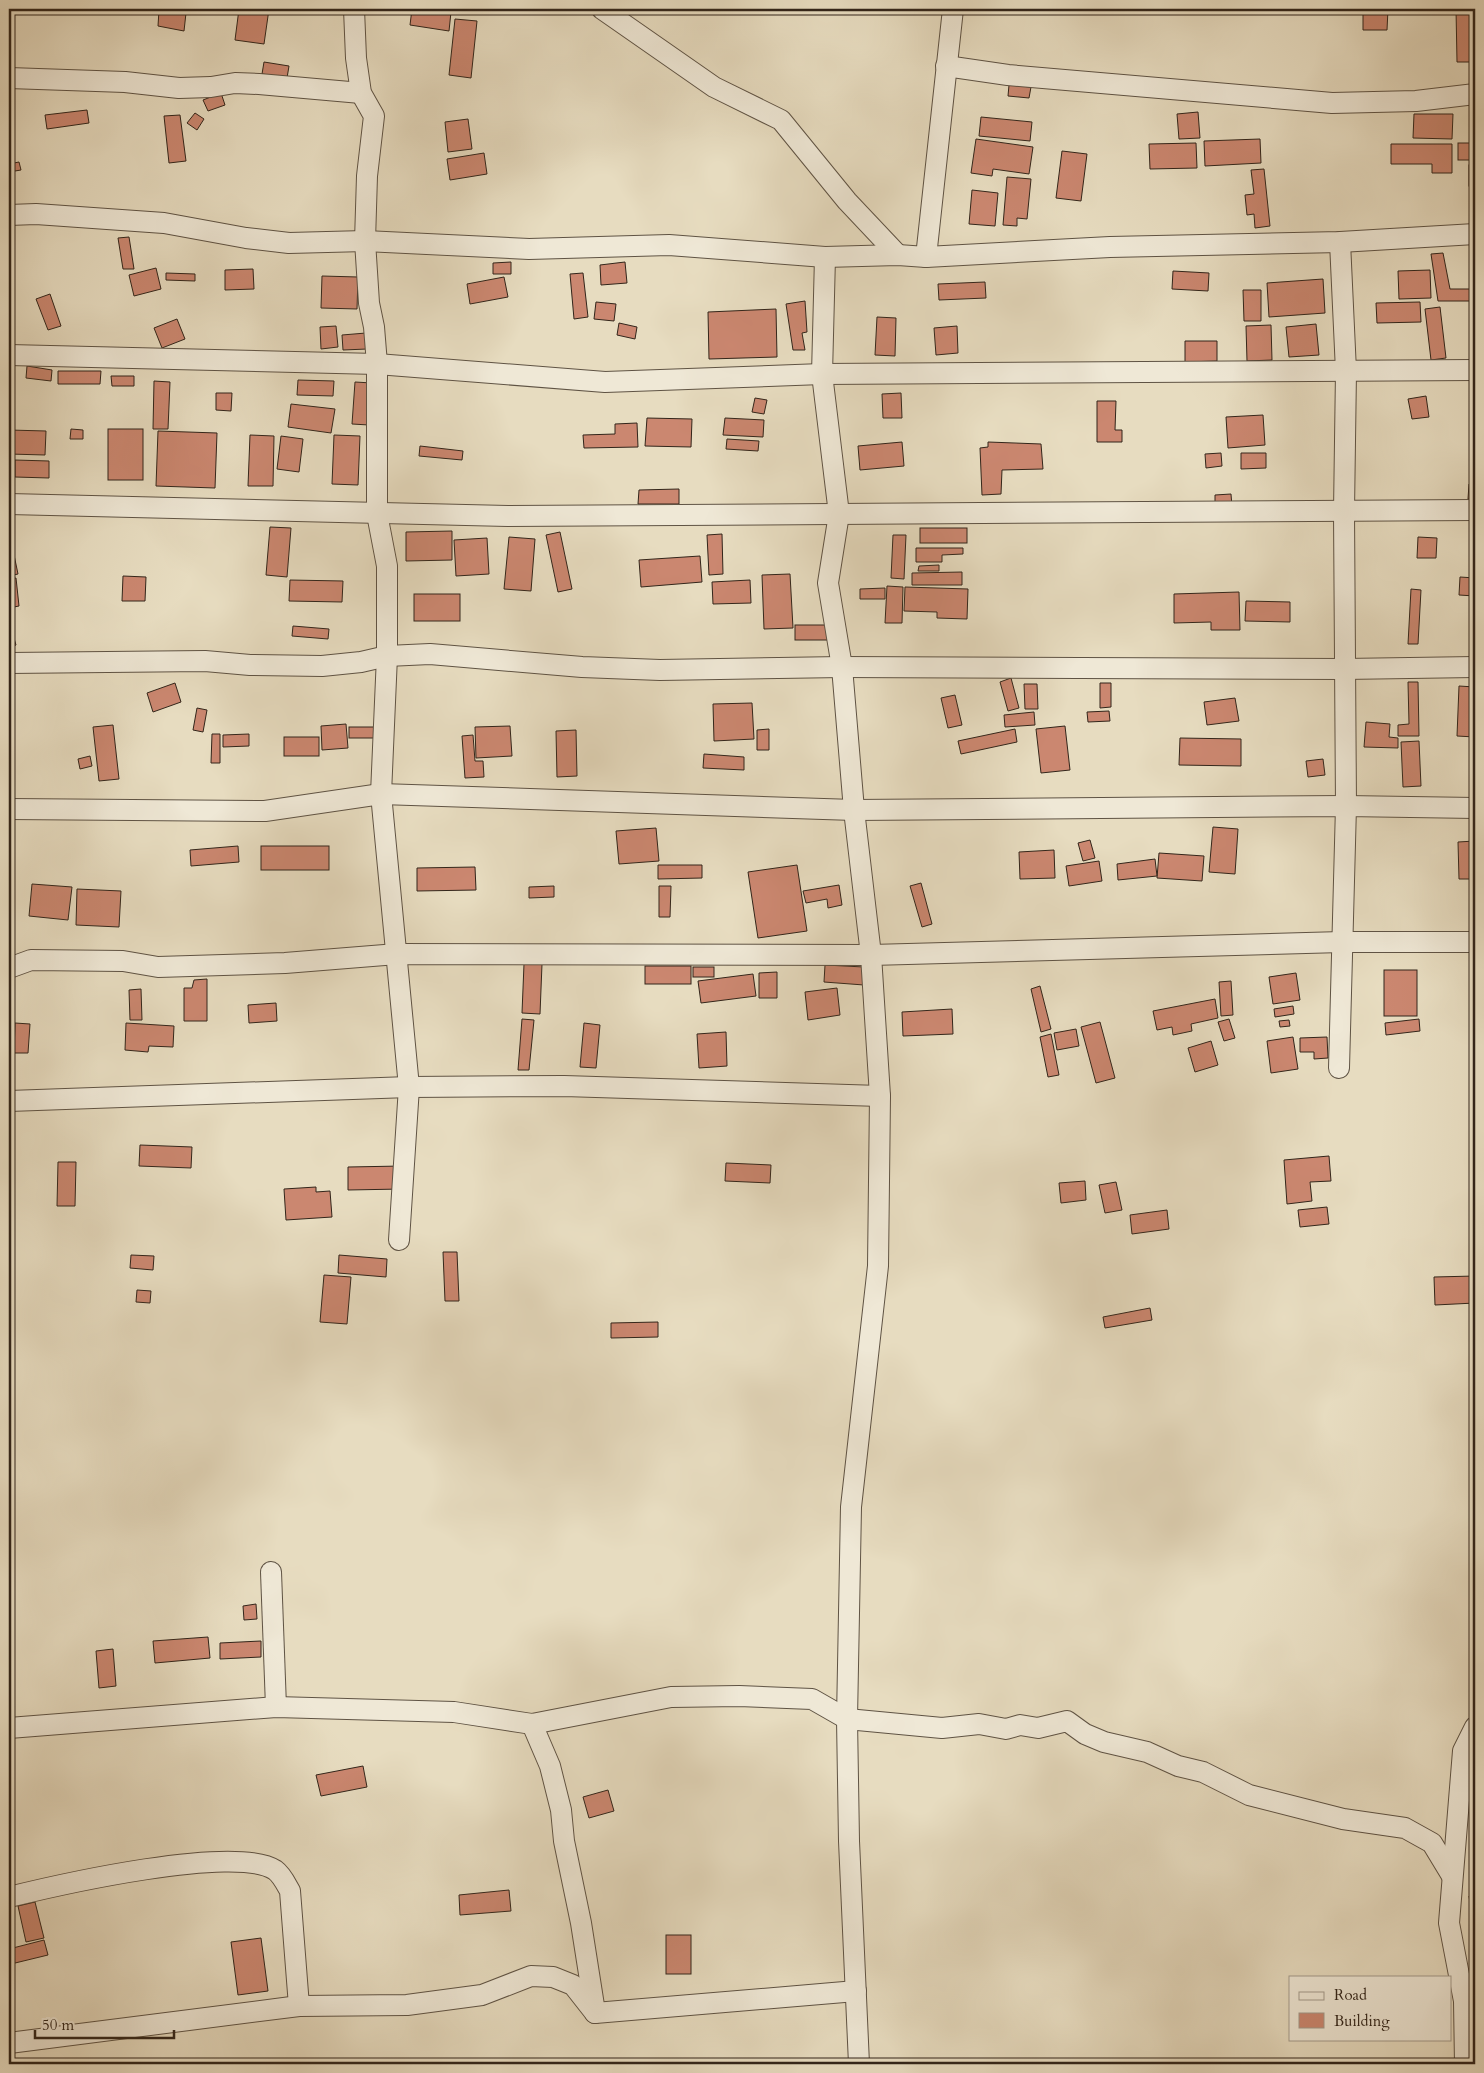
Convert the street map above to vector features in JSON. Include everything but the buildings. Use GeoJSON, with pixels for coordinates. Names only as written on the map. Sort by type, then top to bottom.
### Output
{"type":"FeatureCollection","features":[{"type":"Feature","properties":{"kind":"street"},"geometry":{"type":"LineString","coordinates":[[354,9],[356,58],[361,93],[374,116],[374,134],[367,176],[364,241],[369,303],[374,327],[377,364],[377,514],[387,566],[387,656],[381,794],[409,1087],[399,1240]]}},
{"type":"Feature","properties":{"kind":"street"},"geometry":{"type":"LineString","coordinates":[[602,9],[714,87],[781,120],[847,201],[898,255]]}},
{"type":"Feature","properties":{"kind":"street"},"geometry":{"type":"LineString","coordinates":[[926,257],[953,9]]}},
{"type":"Feature","properties":{"kind":"street"},"geometry":{"type":"LineString","coordinates":[[946,66],[1008,75],[1332,103],[1416,101],[1475,94]]}},
{"type":"Feature","properties":{"kind":"street"},"geometry":{"type":"LineString","coordinates":[[9,78],[125,82],[179,88],[210,87],[235,83],[259,84],[361,93]]}},
{"type":"Feature","properties":{"kind":"street"},"geometry":{"type":"LineString","coordinates":[[9,215],[44,215],[164,222],[237,237],[289,243],[364,241],[529,249],[669,245],[825,257],[898,255],[926,257],[1110,247],[1340,242],[1475,234]]}},
{"type":"Feature","properties":{"kind":"street"},"geometry":{"type":"LineString","coordinates":[[1339,1068],[1346,806],[1344,512],[1346,371],[1340,242]]}},
{"type":"Feature","properties":{"kind":"street"},"geometry":{"type":"LineString","coordinates":[[825,257],[822,374],[839,514],[828,583],[842,667],[854,810],[871,955],[880,1096],[878,1266],[851,1507],[846,1718],[859,2064]]}},
{"type":"Feature","properties":{"kind":"street"},"geometry":{"type":"LineString","coordinates":[[9,355],[377,364],[605,382],[822,374],[1475,370]]}},
{"type":"Feature","properties":{"kind":"street"},"geometry":{"type":"LineString","coordinates":[[9,504],[377,514],[839,514],[1475,510]]}},
{"type":"Feature","properties":{"kind":"street"},"geometry":{"type":"LineString","coordinates":[[9,663],[205,661],[250,666],[322,666],[361,662],[387,656],[430,654],[582,667],[660,670],[842,667],[1344,670],[1475,667]]}},
{"type":"Feature","properties":{"kind":"street"},"geometry":{"type":"LineString","coordinates":[[9,809],[266,811],[381,794],[854,810],[1346,806],[1475,808]]}},
{"type":"Feature","properties":{"kind":"street"},"geometry":{"type":"LineString","coordinates":[[9,968],[31,960],[123,961],[158,966],[285,963],[397,954],[871,955],[1342,942],[1475,942]]}},
{"type":"Feature","properties":{"kind":"street"},"geometry":{"type":"LineString","coordinates":[[9,1102],[409,1087],[564,1086],[880,1096]]}},
{"type":"Feature","properties":{"kind":"street"},"geometry":{"type":"LineString","coordinates":[[271,1572],[276,1706]]}},
{"type":"Feature","properties":{"kind":"street"},"geometry":{"type":"LineString","coordinates":[[9,1728],[276,1706],[454,1712],[532,1724],[671,1697],[730,1696],[812,1699],[846,1718],[942,1728],[979,1724],[1006,1728],[1020,1725],[1038,1728],[1067,1721],[1085,1734],[1104,1742],[1147,1752],[1178,1766],[1203,1772],[1249,1795],[1344,1819],[1406,1828],[1432,1843],[1452,1876]]}},
{"type":"Feature","properties":{"kind":"street"},"geometry":{"type":"LineString","coordinates":[[532,1724],[550,1766],[561,1810],[564,1841],[582,1923],[595,2013]]}},
{"type":"Feature","properties":{"kind":"street"},"geometry":{"type":"LineString","coordinates":[[1465,2064],[1464,2001],[1468,1976],[1449,1922],[1463,1751],[1475,1727]]}},
{"type":"Feature","properties":{"kind":"street"},"geometry":{"type":"LineString","coordinates":[[9,1897],[85,1879],[158,1867],[242,1861],[274,1869],[284,1880],[290,1891],[298,2006]]}},
{"type":"Feature","properties":{"kind":"street"},"geometry":{"type":"LineString","coordinates":[[9,2043],[298,2006],[407,2004],[482,1996],[531,1976],[553,1977],[573,1985],[595,2013]]}},
{"type":"Feature","properties":{"kind":"street"},"geometry":{"type":"LineString","coordinates":[[595,2013],[856,1991]]}}]}
